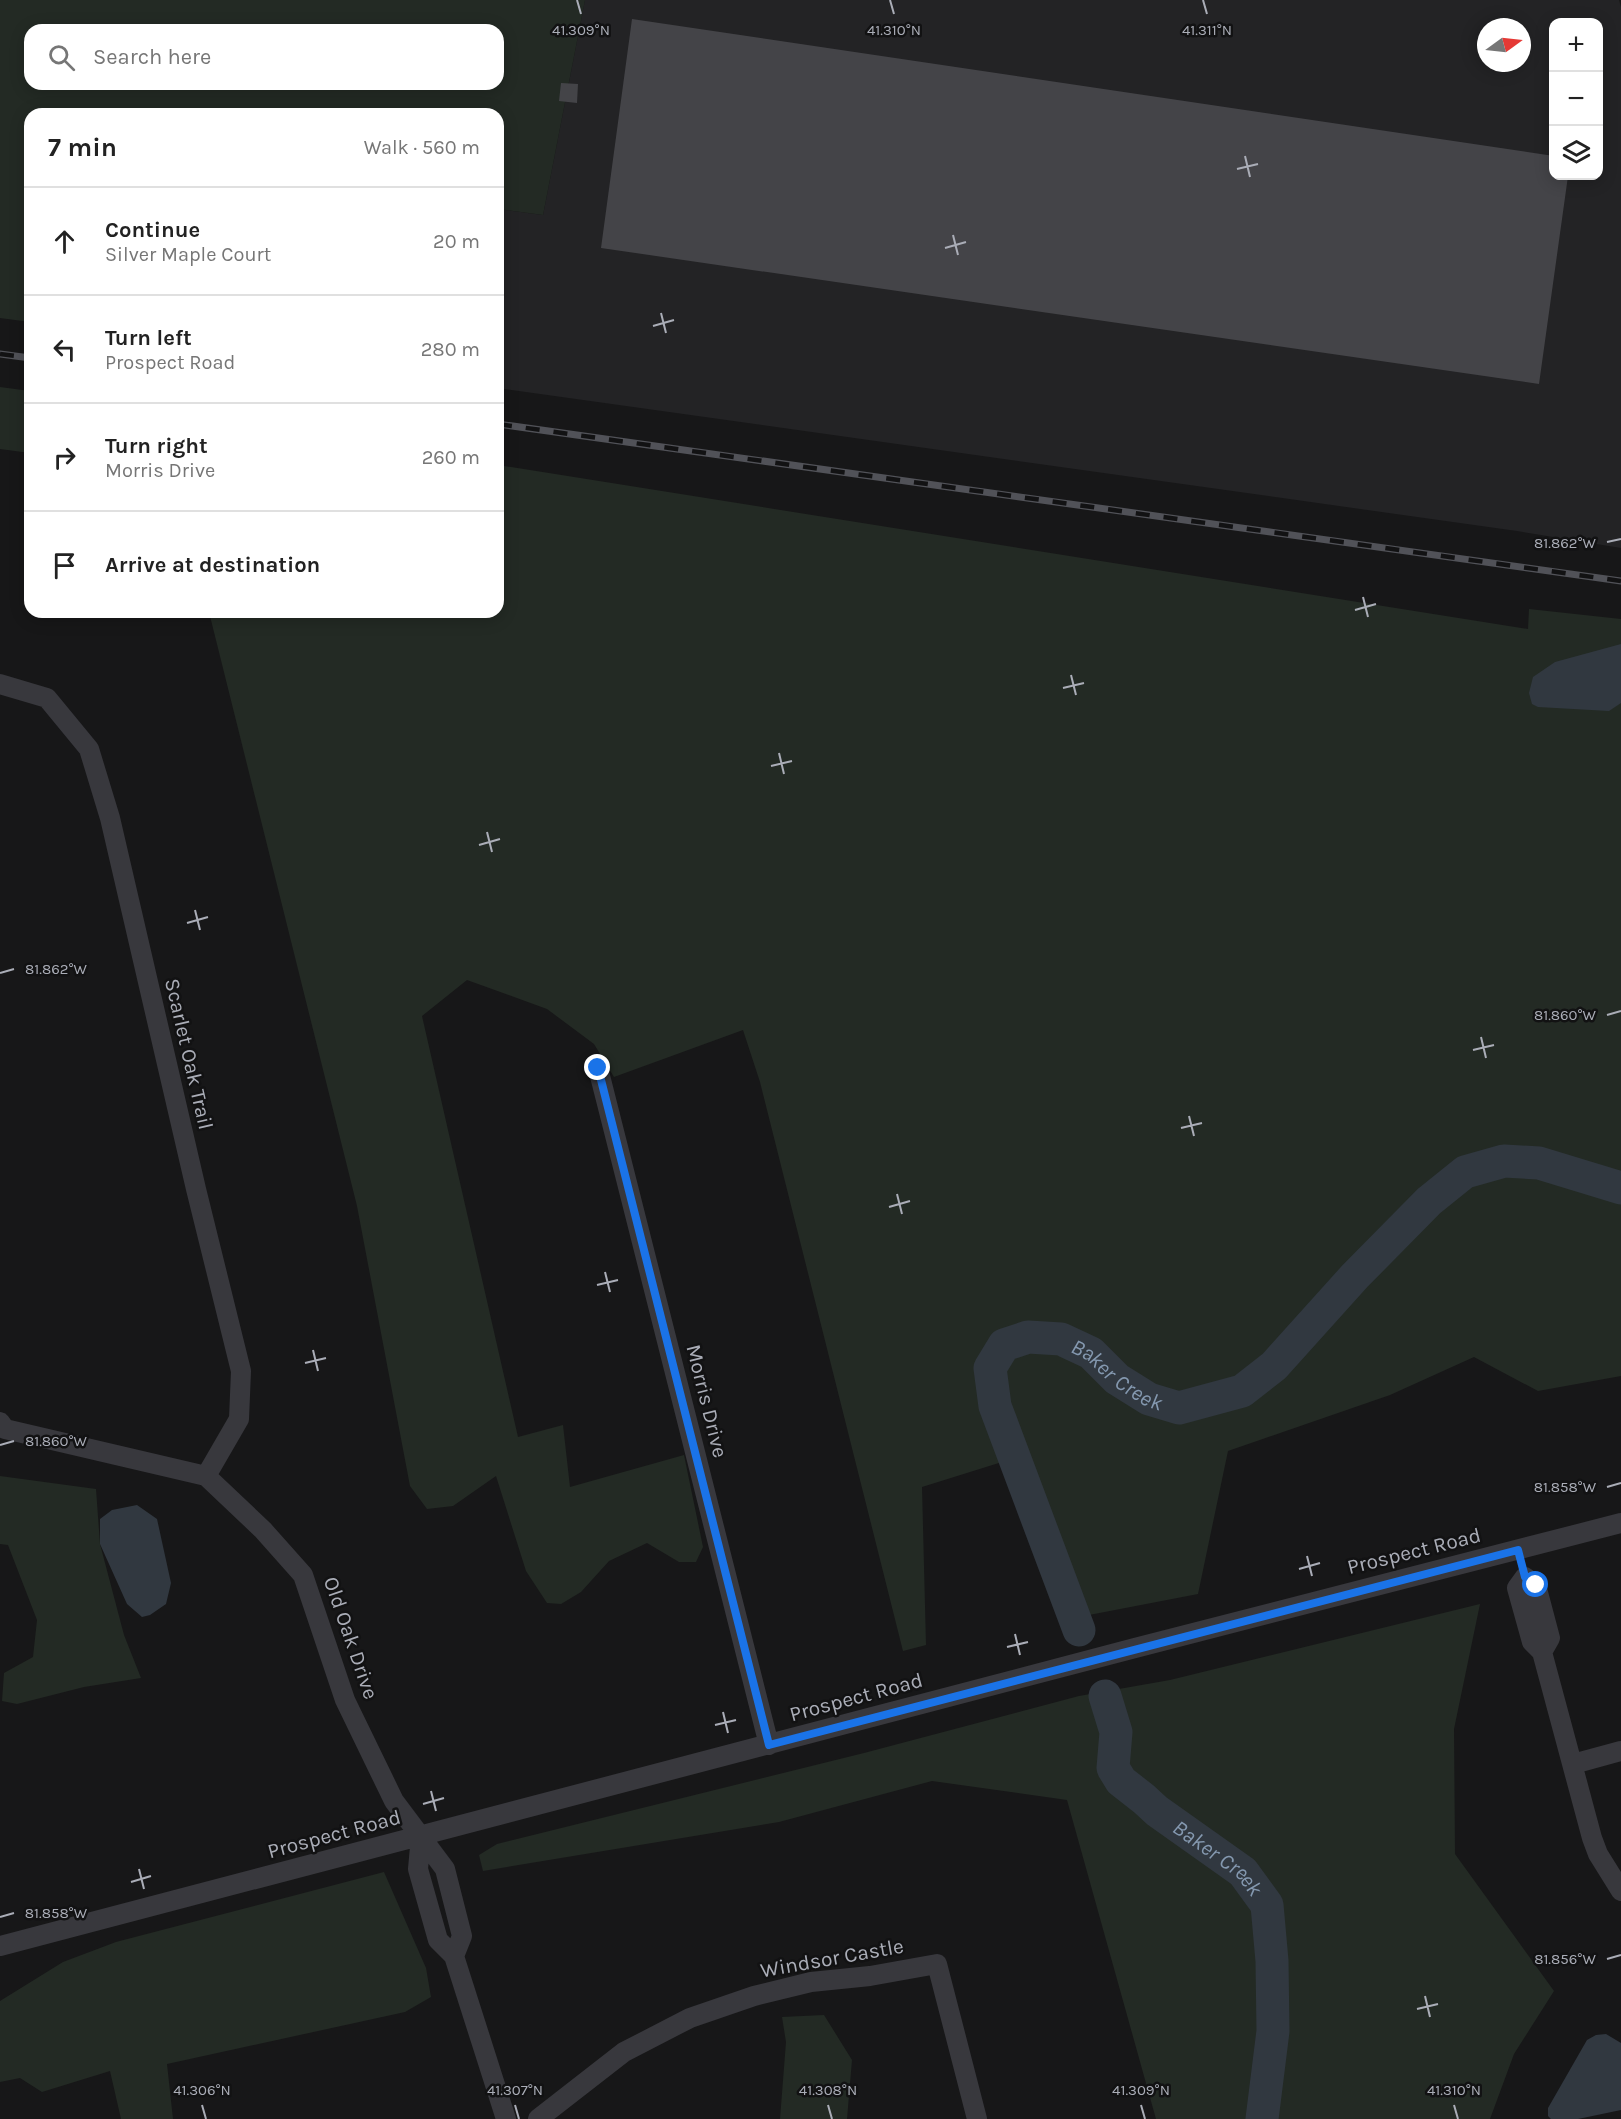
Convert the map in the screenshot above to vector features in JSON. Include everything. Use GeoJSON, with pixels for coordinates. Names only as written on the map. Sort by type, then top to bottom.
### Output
{"type":"FeatureCollection","features":[{"type":"Feature","properties":{"kind":"street","name":"Scarlet Oak Trail"},"geometry":{"type":"LineString","coordinates":[[0,684],[47,699],[89,749],[110,818],[196,1189],[242,1371],[239,1419],[206,1476]]}},
{"type":"Feature","properties":{"kind":"street","name":"Morris Drive"},"geometry":{"type":"LineString","coordinates":[[598,1068],[769,1745]]}},
{"type":"Feature","properties":{"kind":"street"},"geometry":{"type":"LineString","coordinates":[[2,1427],[84,1449],[206,1476]]}},
{"type":"Feature","properties":{"kind":"street","name":"Old Oak Drive"},"geometry":{"type":"LineString","coordinates":[[206,1476],[263,1530],[303,1575],[345,1700],[394,1801],[445,1869],[462,1936],[454,1956]]}},
{"type":"Feature","properties":{"kind":"street","name":"Prospect Road"},"geometry":{"type":"LineString","coordinates":[[0,1946],[1621,1523]]}},
{"type":"Feature","properties":{"kind":"street"},"geometry":{"type":"LineString","coordinates":[[1518,1550],[1525,1577],[1536,1585],[1550,1638],[1542,1652],[1592,1839],[1598,1854],[1621,1891]]}},
{"type":"Feature","properties":{"kind":"street"},"geometry":{"type":"LineString","coordinates":[[1573,1764],[1621,1751]]}},
{"type":"Feature","properties":{"kind":"street"},"geometry":{"type":"LineString","coordinates":[[421,1836],[418,1869],[438,1940],[454,1956],[506,2119]]}},
{"type":"Feature","properties":{"kind":"street","name":"Windsor Castle"},"geometry":{"type":"LineString","coordinates":[[538,2119],[624,2052],[690,2018],[754,1996],[811,1982],[870,1976],[937,1964],[977,2119]]}},
{"type":"Feature","properties":{"kind":"shaded area"},"geometry":{"type":"Polygon","coordinates":[[[0,0],[585,0],[543,215],[504,210],[504,108],[24,108],[24,321],[0,318],[0,0]]]}},
{"type":"Feature","properties":{"kind":"shaded area"},"geometry":{"type":"Polygon","coordinates":[[[585,0],[1619,0],[1621,7],[1621,548],[1517,531],[504,389],[504,210],[543,215],[585,0]]]}},
{"type":"Feature","properties":{"kind":"shaded area"},"geometry":{"type":"Polygon","coordinates":[[[0,387],[24,390],[24,452],[0,449],[0,387]]]}},
{"type":"Feature","properties":{"kind":"shaded area"},"geometry":{"type":"Polygon","coordinates":[[[504,466],[1528,629],[1529,609],[1621,619],[1621,1376],[1538,1391],[1474,1357],[1390,1395],[1228,1451],[1198,1594],[1089,1615],[1024,1455],[922,1487],[926,1645],[903,1651],[760,1082],[743,1030],[614,1077],[594,1044],[547,1009],[467,980],[422,1016],[518,1437],[563,1425],[570,1487],[684,1455],[703,1547],[696,1562],[679,1562],[647,1543],[609,1561],[581,1592],[561,1604],[547,1603],[526,1571],[496,1476],[453,1506],[427,1509],[410,1486],[357,1206],[210,618],[504,618],[504,466]]]}},
{"type":"Feature","properties":{"kind":"shaded area"},"geometry":{"type":"Polygon","coordinates":[[[1621,644],[1621,703],[1609,711],[1538,707],[1532,704],[1529,693],[1533,677],[1555,662],[1621,644]]]}},
{"type":"Feature","properties":{"kind":"shaded area"},"geometry":{"type":"Polygon","coordinates":[[[0,1476],[96,1489],[100,1544],[124,1635],[141,1678],[84,1687],[17,1704],[2,1701],[4,1673],[33,1657],[37,1620],[8,1545],[0,1544],[0,1476]]]}},
{"type":"Feature","properties":{"kind":"shaded area"},"geometry":{"type":"Polygon","coordinates":[[[137,1505],[157,1519],[171,1583],[166,1604],[150,1615],[142,1617],[127,1604],[100,1544],[100,1519],[112,1510],[137,1505]]]}},
{"type":"Feature","properties":{"kind":"shaded area"},"geometry":{"type":"Polygon","coordinates":[[[1480,1604],[1454,1729],[1455,1854],[1554,1991],[1514,2054],[1490,2119],[1156,2119],[1067,1800],[932,1781],[779,1822],[483,1871],[479,1855],[497,1844],[864,1753],[1079,1696],[1170,1680],[1480,1604]]]}},
{"type":"Feature","properties":{"kind":"shaded area"},"geometry":{"type":"Polygon","coordinates":[[[384,1872],[426,1968],[431,1997],[405,2012],[167,2064],[173,2119],[121,2119],[110,2071],[42,2092],[20,2078],[0,2082],[0,2001],[63,1962],[116,1942],[384,1872]]]}},
{"type":"Feature","properties":{"kind":"shaded area"},"geometry":{"type":"Polygon","coordinates":[[[824,2015],[852,2060],[847,2119],[780,2119],[786,2042],[782,2017],[824,2015]]]}},
{"type":"Feature","properties":{"kind":"shaded area"},"geometry":{"type":"Polygon","coordinates":[[[1606,2034],[1621,2043],[1621,2110],[1578,2119],[1551,2119],[1548,2116],[1548,2108],[1587,2040],[1596,2035],[1606,2034]]]}},
{"type":"Feature","properties":{"kind":"building"},"geometry":{"type":"Polygon","coordinates":[[[632,19],[1549,155],[1549,180],[1567,180],[1539,384],[601,248],[632,19]]]}},
{"type":"Feature","properties":{"kind":"building"},"geometry":{"type":"Polygon","coordinates":[[[561,83],[578,84],[577,103],[559,101],[561,83]]]}},
{"type":"Feature","properties":{"kind":"waterway","name":"Baker Creek"},"geometry":{"type":"LineString","coordinates":[[1079,1630],[995,1406],[990,1368],[1004,1345],[1028,1337],[1061,1339],[1091,1353],[1117,1379],[1149,1399],[1179,1408],[1242,1391],[1274,1366],[1355,1276],[1429,1201],[1465,1172],[1504,1161],[1539,1163],[1621,1188]]}},
{"type":"Feature","properties":{"kind":"waterway","name":"Baker Creek"},"geometry":{"type":"LineString","coordinates":[[1105,1696],[1116,1732],[1113,1768],[1121,1781],[1157,1811],[1243,1872],[1267,1905],[1272,1961],[1273,2031],[1262,2119]]}},
{"type":"Feature","properties":{"kind":"railway"},"geometry":{"type":"LineString","coordinates":[[0,354],[24,357]]}},
{"type":"Feature","properties":{"kind":"railway"},"geometry":{"type":"LineString","coordinates":[[504,425],[1621,581]]}},
{"type":"Feature","properties":{"kind":"route"},"geometry":{"type":"LineString","coordinates":[[598,1068],[769,1745],[1518,1550],[1525,1577],[1536,1585]]}}]}
